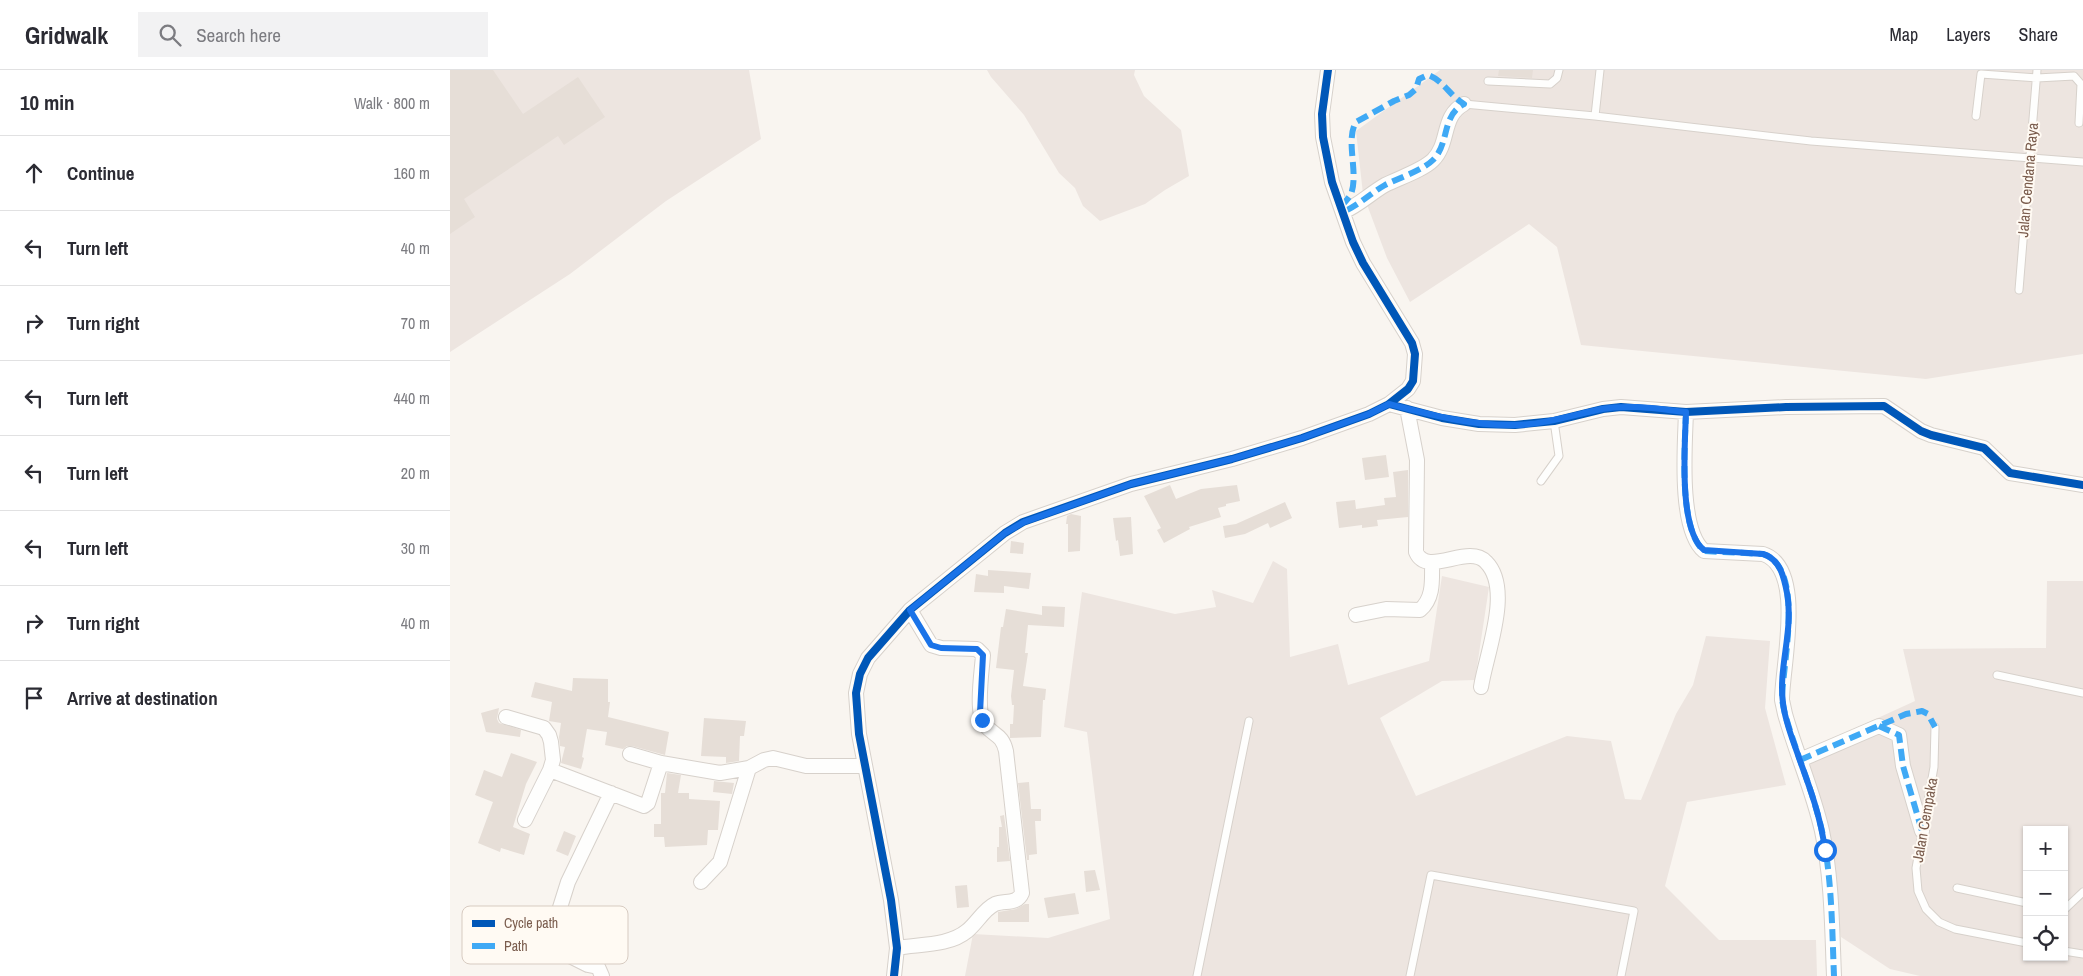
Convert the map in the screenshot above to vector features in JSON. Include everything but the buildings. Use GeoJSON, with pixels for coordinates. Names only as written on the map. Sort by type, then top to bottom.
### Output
{"type":"FeatureCollection","features":[{"type":"Feature","properties":{"kind":"street"},"geometry":{"type":"LineString","coordinates":[[894,976],[896,948],[891,900],[859,734],[856,693],[860,674],[868,658],[910,610],[1005,533],[1024,522],[1131,484],[1232,459],[1302,438],[1369,414],[1389,404],[1408,389],[1413,381],[1415,354],[1412,343],[1363,263],[1353,242],[1332,182],[1322,137],[1322,114],[1328,70]]}},
{"type":"Feature","properties":{"kind":"street"},"geometry":{"type":"LineString","coordinates":[[1343,212],[1358,205],[1383,186],[1434,159],[1445,136],[1450,114],[1464,104]]}},
{"type":"Feature","properties":{"kind":"street"},"geometry":{"type":"LineString","coordinates":[[1389,404],[1442,418],[1478,424],[1515,425],[1554,421],[1603,409],[1621,407],[1686,412],[1786,407],[1884,406],[1920,431],[1984,448],[2010,473],[2083,485]]}},
{"type":"Feature","properties":{"kind":"street"},"geometry":{"type":"LineString","coordinates":[[1407,408],[1417,460],[1416,552],[1420,559],[1432,563],[1467,556],[1480,558],[1486,562],[1496,580],[1499,596],[1481,687]]}},
{"type":"Feature","properties":{"kind":"street"},"geometry":{"type":"LineString","coordinates":[[1686,412],[1685,486],[1687,510],[1694,539],[1698,546],[1704,550],[1770,556],[1784,577],[1789,605],[1782,700],[1784,714],[1823,834],[1830,902],[1834,976]]}},
{"type":"Feature","properties":{"kind":"street"},"geometry":{"type":"LineString","coordinates":[[1356,615],[1386,609],[1420,610],[1427,604],[1431,592],[1432,563]]}},
{"type":"Feature","properties":{"kind":"street"},"geometry":{"type":"LineString","coordinates":[[896,948],[951,940],[967,931],[991,906],[997,903],[1015,901],[1020,898],[1022,893],[1004,740],[986,726],[980,713],[983,655],[977,649],[941,648],[931,645],[910,610]]}},
{"type":"Feature","properties":{"kind":"street"},"geometry":{"type":"LineString","coordinates":[[506,717],[544,728],[550,735],[552,760],[550,770],[525,820]]}},
{"type":"Feature","properties":{"kind":"street"},"geometry":{"type":"LineString","coordinates":[[1800,760],[1879,726],[1899,735],[1903,766],[1922,831]]}},
{"type":"Feature","properties":{"kind":"street"},"geometry":{"type":"LineString","coordinates":[[630,754],[662,763],[720,773],[749,768],[764,760],[773,758],[806,766],[864,766]]}},
{"type":"Feature","properties":{"kind":"street"},"geometry":{"type":"LineString","coordinates":[[550,770],[644,806],[648,803],[662,763]]}},
{"type":"Feature","properties":{"kind":"street"},"geometry":{"type":"LineString","coordinates":[[701,882],[720,862],[749,768]]}},
{"type":"Feature","properties":{"kind":"street"},"geometry":{"type":"LineString","coordinates":[[560,906],[568,882],[611,793]]}},
{"type":"Feature","properties":{"kind":"street"},"geometry":{"type":"LineString","coordinates":[[586,964],[598,967],[602,976]]}},
{"type":"Feature","properties":{"kind":"lane"},"geometry":{"type":"LineString","coordinates":[[1488,81],[1550,84],[1555,81],[1559,70]]}},
{"type":"Feature","properties":{"kind":"lane"},"geometry":{"type":"LineString","coordinates":[[1595,116],[1600,70]]}},
{"type":"Feature","properties":{"kind":"lane","name":"Jalan Cendana Raya"},"geometry":{"type":"LineString","coordinates":[[2019,290],[2037,70]]}},
{"type":"Feature","properties":{"kind":"lane"},"geometry":{"type":"LineString","coordinates":[[1976,116],[1981,72],[2037,78],[2074,76],[2081,84],[2079,123]]}},
{"type":"Feature","properties":{"kind":"lane"},"geometry":{"type":"LineString","coordinates":[[1464,104],[1595,116],[1812,141],[2083,162]]}},
{"type":"Feature","properties":{"kind":"lane"},"geometry":{"type":"LineString","coordinates":[[1541,481],[1559,456],[1554,421]]}},
{"type":"Feature","properties":{"kind":"lane"},"geometry":{"type":"LineString","coordinates":[[1997,675],[2083,693]]}},
{"type":"Feature","properties":{"kind":"lane"},"geometry":{"type":"LineString","coordinates":[[1197,976],[1249,721]]}},
{"type":"Feature","properties":{"kind":"lane","name":"Jalan Cempaka"},"geometry":{"type":"LineString","coordinates":[[1935,727],[1934,767],[1916,868],[1918,891],[1926,909],[1939,922],[1955,930],[2023,943]]}},
{"type":"Feature","properties":{"kind":"lane"},"geometry":{"type":"LineString","coordinates":[[1410,976],[1431,875],[1634,911],[1621,976]]}},
{"type":"Feature","properties":{"kind":"lane"},"geometry":{"type":"LineString","coordinates":[[1957,888],[2023,902]]}},
{"type":"Feature","properties":{"kind":"lane"},"geometry":{"type":"LineString","coordinates":[[2068,906],[2083,892]]}},
{"type":"Feature","properties":{"kind":"lane"},"geometry":{"type":"LineString","coordinates":[[2068,952],[2083,954]]}},
{"type":"Feature","properties":{"kind":"shaded area"},"geometry":{"type":"Polygon","coordinates":[[[450,70],[749,70],[761,139],[666,201],[570,274],[450,352],[450,70]]]}},
{"type":"Feature","properties":{"kind":"shaded area"},"geometry":{"type":"Polygon","coordinates":[[[987,70],[1135,70],[1134,75],[1144,96],[1181,130],[1189,176],[1145,204],[1100,221],[1083,206],[1075,188],[1059,173],[1024,115],[987,70]]]}},
{"type":"Feature","properties":{"kind":"shaded area"},"geometry":{"type":"Polygon","coordinates":[[[1440,70],[2083,70],[2083,354],[1926,379],[1581,345],[1557,247],[1529,224],[1410,302],[1387,258],[1363,194],[1356,131],[1440,70]]]}},
{"type":"Feature","properties":{"kind":"shaded area"},"geometry":{"type":"Polygon","coordinates":[[[1273,561],[1287,569],[1290,657],[1338,644],[1348,685],[1429,661],[1442,576],[1489,587],[1475,680],[1442,681],[1380,718],[1416,796],[1567,736],[1611,741],[1625,799],[1641,800],[1676,714],[1693,685],[1706,636],[1770,641],[1765,708],[1786,785],[1687,802],[1665,886],[1719,940],[1816,940],[1817,976],[965,976],[973,934],[1048,938],[1110,919],[1087,732],[1064,727],[1082,592],[1175,614],[1216,607],[1212,590],[1253,603],[1273,561]]]}},
{"type":"Feature","properties":{"kind":"shaded area"},"geometry":{"type":"Polygon","coordinates":[[[2047,581],[2083,581],[2083,976],[1920,976],[1890,969],[1841,937],[1825,825],[1799,754],[1915,701],[1903,649],[2046,648],[2047,581]]]}},
{"type":"Feature","properties":{"kind":"marked path"},"geometry":{"type":"LineString","coordinates":[[1341,206],[1350,196],[1353,186],[1352,138],[1356,122],[1409,95],[1416,89],[1419,79],[1428,75],[1438,81],[1464,104],[1452,115],[1442,146],[1429,164],[1385,185],[1343,212]]}},
{"type":"Feature","properties":{"kind":"marked path"},"geometry":{"type":"LineString","coordinates":[[1686,412],[1685,485],[1690,524],[1696,540],[1704,551],[1763,554],[1776,563],[1784,578],[1788,597],[1789,619],[1782,700],[1789,729],[1814,801],[1822,831],[1830,885],[1834,976]]}},
{"type":"Feature","properties":{"kind":"marked path"},"geometry":{"type":"LineString","coordinates":[[1800,760],[1906,714],[1922,711],[1928,714],[1935,727]]}},
{"type":"Feature","properties":{"kind":"marked path"},"geometry":{"type":"LineString","coordinates":[[1879,726],[1899,735],[1903,766],[1922,831]]}},
{"type":"Feature","properties":{"kind":"cycle path"},"geometry":{"type":"LineString","coordinates":[[894,976],[897,948],[891,900],[859,734],[856,693],[860,674],[868,658],[910,610],[1005,533],[1023,522],[1131,484],[1232,459],[1302,438],[1369,414],[1389,404],[1408,389],[1413,381],[1415,354],[1412,343],[1363,263],[1353,242],[1332,182],[1323,137],[1322,114],[1328,70]]}},
{"type":"Feature","properties":{"kind":"cycle path"},"geometry":{"type":"LineString","coordinates":[[1389,404],[1442,418],[1479,424],[1515,425],[1554,421],[1603,409],[1621,407],[1686,412],[1786,407],[1884,406],[1921,431],[1984,448],[2010,473],[2083,485]]}},
{"type":"Feature","properties":{"kind":"route"},"geometry":{"type":"LineString","coordinates":[[982,720],[980,713],[983,655],[977,649],[941,648],[931,645],[910,610],[1005,533],[1024,522],[1081,500],[1131,484],[1232,459],[1302,438],[1348,423],[1389,404],[1426,412],[1442,418],[1478,424],[1515,425],[1554,421],[1603,409],[1621,407],[1686,412],[1685,486],[1687,510],[1694,539],[1698,546],[1704,550],[1714,552],[1770,556],[1776,562],[1784,577],[1789,605],[1782,682],[1784,714],[1816,808],[1825,850]]}}]}
